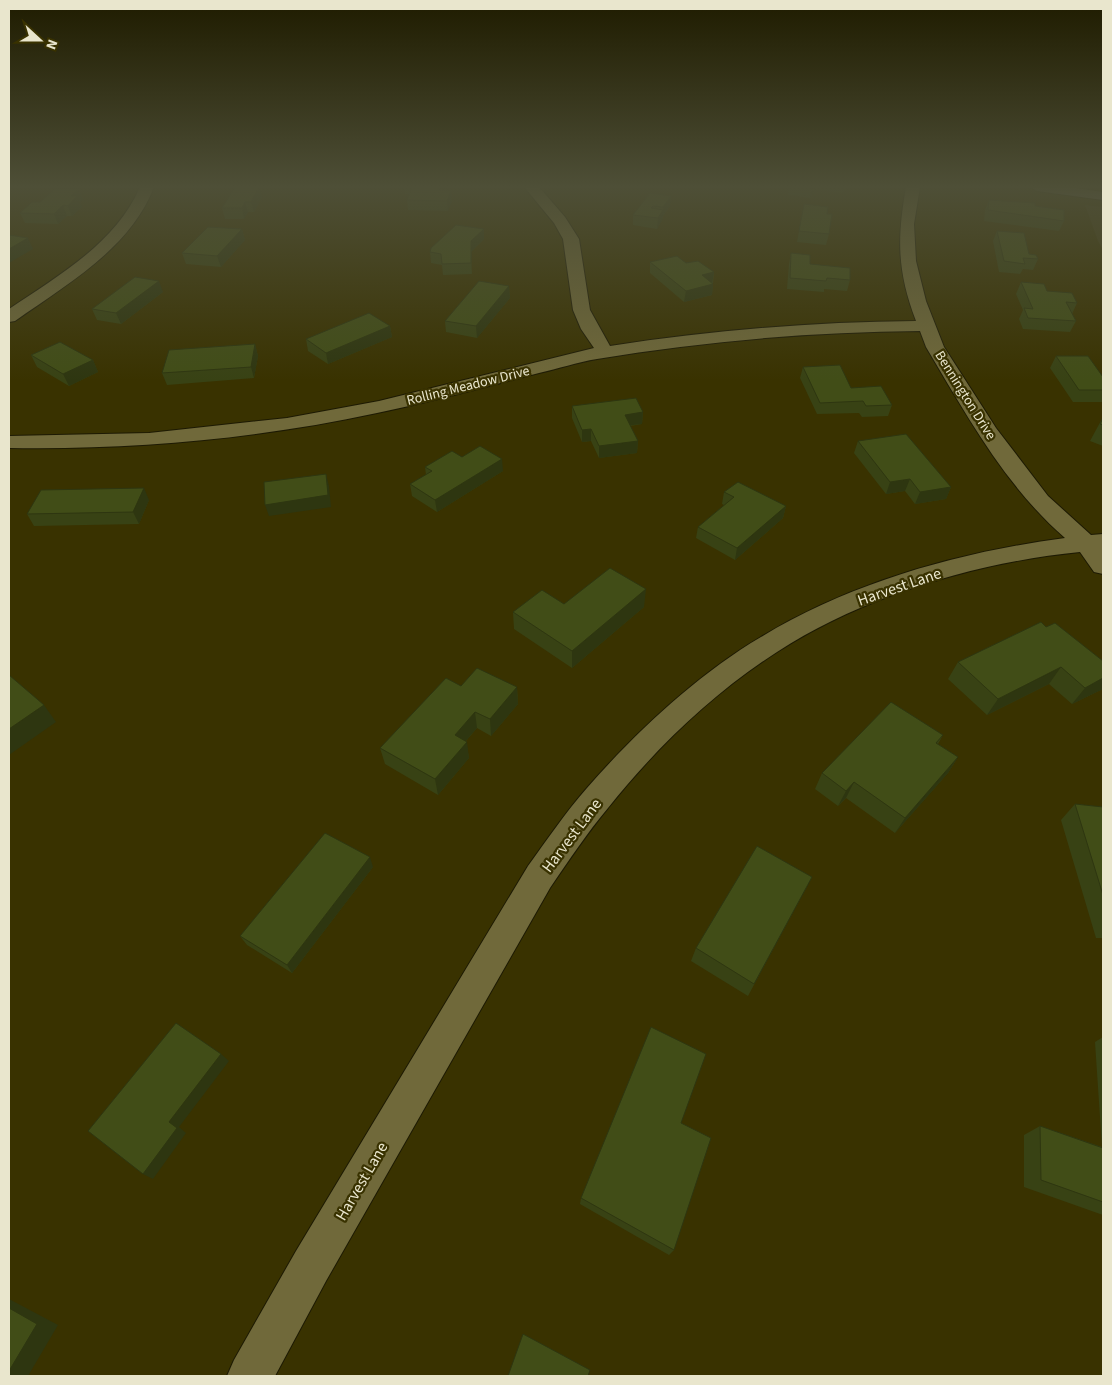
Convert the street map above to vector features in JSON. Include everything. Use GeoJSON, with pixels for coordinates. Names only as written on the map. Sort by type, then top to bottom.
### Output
{"type":"FeatureCollection","features":[{"type":"Feature","properties":{"kind":"street"},"geometry":{"type":"LineString","coordinates":[[9,317],[98,252]]}},
{"type":"Feature","properties":{"kind":"street"},"geometry":{"type":"LineString","coordinates":[[574,252],[580,303],[592,332],[605,352]]}},
{"type":"Feature","properties":{"kind":"street","name":"Bennington Drive"},"geometry":{"type":"LineString","coordinates":[[907,252],[915,294],[935,347],[988,431],[1040,501],[1060,521],[1098,550]]}},
{"type":"Feature","properties":{"kind":"street","name":"Rolling Meadow Drive"},"geometry":{"type":"LineString","coordinates":[[9,442],[116,441],[248,430],[338,416],[605,352],[698,339],[792,331],[866,326],[926,326]]}},
{"type":"Feature","properties":{"kind":"street","name":"Harvest Lane"},"geometry":{"type":"LineString","coordinates":[[250,1376],[311,1266],[539,877],[580,820],[629,761],[672,720],[718,681],[773,642],[834,610],[880,590],[930,574],[1040,548],[1098,550]]}},
{"type":"Feature","properties":{"kind":"building"},"geometry":{"type":"Polygon","coordinates":[[[183,252],[221,252],[217,256],[182,253],[183,252]]]}},
{"type":"Feature","properties":{"kind":"building"},"geometry":{"type":"Polygon","coordinates":[[[430,252],[471,252],[471,263],[442,264],[441,254],[430,252]]]}},
{"type":"Feature","properties":{"kind":"building"},"geometry":{"type":"Polygon","coordinates":[[[1002,252],[1028,252],[1029,254],[1036,255],[1038,259],[1023,258],[1025,264],[1004,261],[1002,252]]]}},
{"type":"Feature","properties":{"kind":"building"},"geometry":{"type":"Polygon","coordinates":[[[791,253],[810,255],[810,264],[850,268],[850,280],[827,278],[826,281],[790,278],[791,253]]]}},
{"type":"Feature","properties":{"kind":"building"},"geometry":{"type":"Polygon","coordinates":[[[677,256],[686,263],[698,261],[714,272],[702,275],[713,284],[686,291],[650,262],[677,256]]]}},
{"type":"Feature","properties":{"kind":"building"},"geometry":{"type":"Polygon","coordinates":[[[135,277],[159,281],[116,313],[92,309],[135,277]]]}},
{"type":"Feature","properties":{"kind":"building"},"geometry":{"type":"Polygon","coordinates":[[[479,281],[509,286],[476,326],[445,321],[479,281]]]}},
{"type":"Feature","properties":{"kind":"building"},"geometry":{"type":"Polygon","coordinates":[[[1021,282],[1044,284],[1047,291],[1072,293],[1077,303],[1066,302],[1076,321],[1028,318],[1024,308],[1033,309],[1021,282]]]}},
{"type":"Feature","properties":{"kind":"building"},"geometry":{"type":"Polygon","coordinates":[[[369,313],[390,326],[326,353],[306,339],[369,313]]]}},
{"type":"Feature","properties":{"kind":"building"},"geometry":{"type":"Polygon","coordinates":[[[60,342],[93,360],[63,374],[31,355],[60,342]]]}},
{"type":"Feature","properties":{"kind":"building"},"geometry":{"type":"Polygon","coordinates":[[[255,344],[251,367],[162,373],[169,350],[255,344]]]}},
{"type":"Feature","properties":{"kind":"building"},"geometry":{"type":"Polygon","coordinates":[[[1056,356],[1088,356],[1103,377],[1103,390],[1079,390],[1056,356]]]}},
{"type":"Feature","properties":{"kind":"building"},"geometry":{"type":"Polygon","coordinates":[[[840,365],[851,388],[881,386],[892,405],[866,406],[863,401],[820,403],[803,367],[840,365]]]}},
{"type":"Feature","properties":{"kind":"building"},"geometry":{"type":"Polygon","coordinates":[[[636,398],[643,412],[625,415],[638,441],[599,446],[591,429],[582,430],[572,406],[636,398]]]}},
{"type":"Feature","properties":{"kind":"building"},"geometry":{"type":"Polygon","coordinates":[[[906,434],[951,487],[920,492],[910,479],[890,482],[858,441],[906,434]]]}},
{"type":"Feature","properties":{"kind":"building"},"geometry":{"type":"Polygon","coordinates":[[[480,446],[502,459],[435,500],[410,484],[432,471],[425,467],[452,451],[462,457],[480,446]]]}},
{"type":"Feature","properties":{"kind":"building"},"geometry":{"type":"Polygon","coordinates":[[[326,474],[328,495],[265,505],[264,482],[326,474]]]}},
{"type":"Feature","properties":{"kind":"building"},"geometry":{"type":"Polygon","coordinates":[[[738,482],[786,506],[737,548],[698,527],[734,497],[724,492],[738,482]]]}},
{"type":"Feature","properties":{"kind":"building"},"geometry":{"type":"Polygon","coordinates":[[[144,488],[133,512],[27,514],[41,490],[144,488]]]}},
{"type":"Feature","properties":{"kind":"building"},"geometry":{"type":"Polygon","coordinates":[[[610,568],[646,589],[572,651],[513,612],[542,590],[564,604],[610,568]]]}},
{"type":"Feature","properties":{"kind":"building"},"geometry":{"type":"Polygon","coordinates":[[[1041,622],[1046,627],[1055,623],[1103,661],[1103,678],[1085,688],[1061,667],[998,699],[958,662],[1041,622]]]}},
{"type":"Feature","properties":{"kind":"building"},"geometry":{"type":"Polygon","coordinates":[[[477,668],[517,687],[490,719],[475,712],[455,735],[467,742],[435,779],[380,748],[446,678],[461,686],[477,668]]]}},
{"type":"Feature","properties":{"kind":"building"},"geometry":{"type":"Polygon","coordinates":[[[9,675],[44,705],[9,729],[9,675]]]}},
{"type":"Feature","properties":{"kind":"building"},"geometry":{"type":"Polygon","coordinates":[[[891,702],[943,735],[936,743],[958,757],[905,818],[854,782],[846,791],[822,773],[891,702]]]}},
{"type":"Feature","properties":{"kind":"building"},"geometry":{"type":"Polygon","coordinates":[[[1075,804],[1103,807],[1103,895],[1075,804]]]}},
{"type":"Feature","properties":{"kind":"building"},"geometry":{"type":"Polygon","coordinates":[[[325,833],[370,857],[287,965],[240,936],[325,833]]]}},
{"type":"Feature","properties":{"kind":"building"},"geometry":{"type":"Polygon","coordinates":[[[757,846],[812,877],[754,984],[696,948],[757,846]]]}},
{"type":"Feature","properties":{"kind":"building"},"geometry":{"type":"Polygon","coordinates":[[[176,1023],[221,1054],[169,1122],[177,1128],[143,1174],[88,1131],[176,1023]]]}},
{"type":"Feature","properties":{"kind":"building"},"geometry":{"type":"Polygon","coordinates":[[[651,1027],[706,1054],[681,1123],[711,1138],[674,1250],[581,1198],[651,1027]]]}},
{"type":"Feature","properties":{"kind":"building"},"geometry":{"type":"Polygon","coordinates":[[[1040,1126],[1103,1148],[1103,1202],[1041,1180],[1040,1126]]]}},
{"type":"Feature","properties":{"kind":"building"},"geometry":{"type":"Polygon","coordinates":[[[9,1308],[37,1324],[9,1371],[9,1308]]]}},
{"type":"Feature","properties":{"kind":"building"},"geometry":{"type":"Polygon","coordinates":[[[523,1334],[590,1370],[588,1376],[508,1376],[523,1334]]]}}]}
